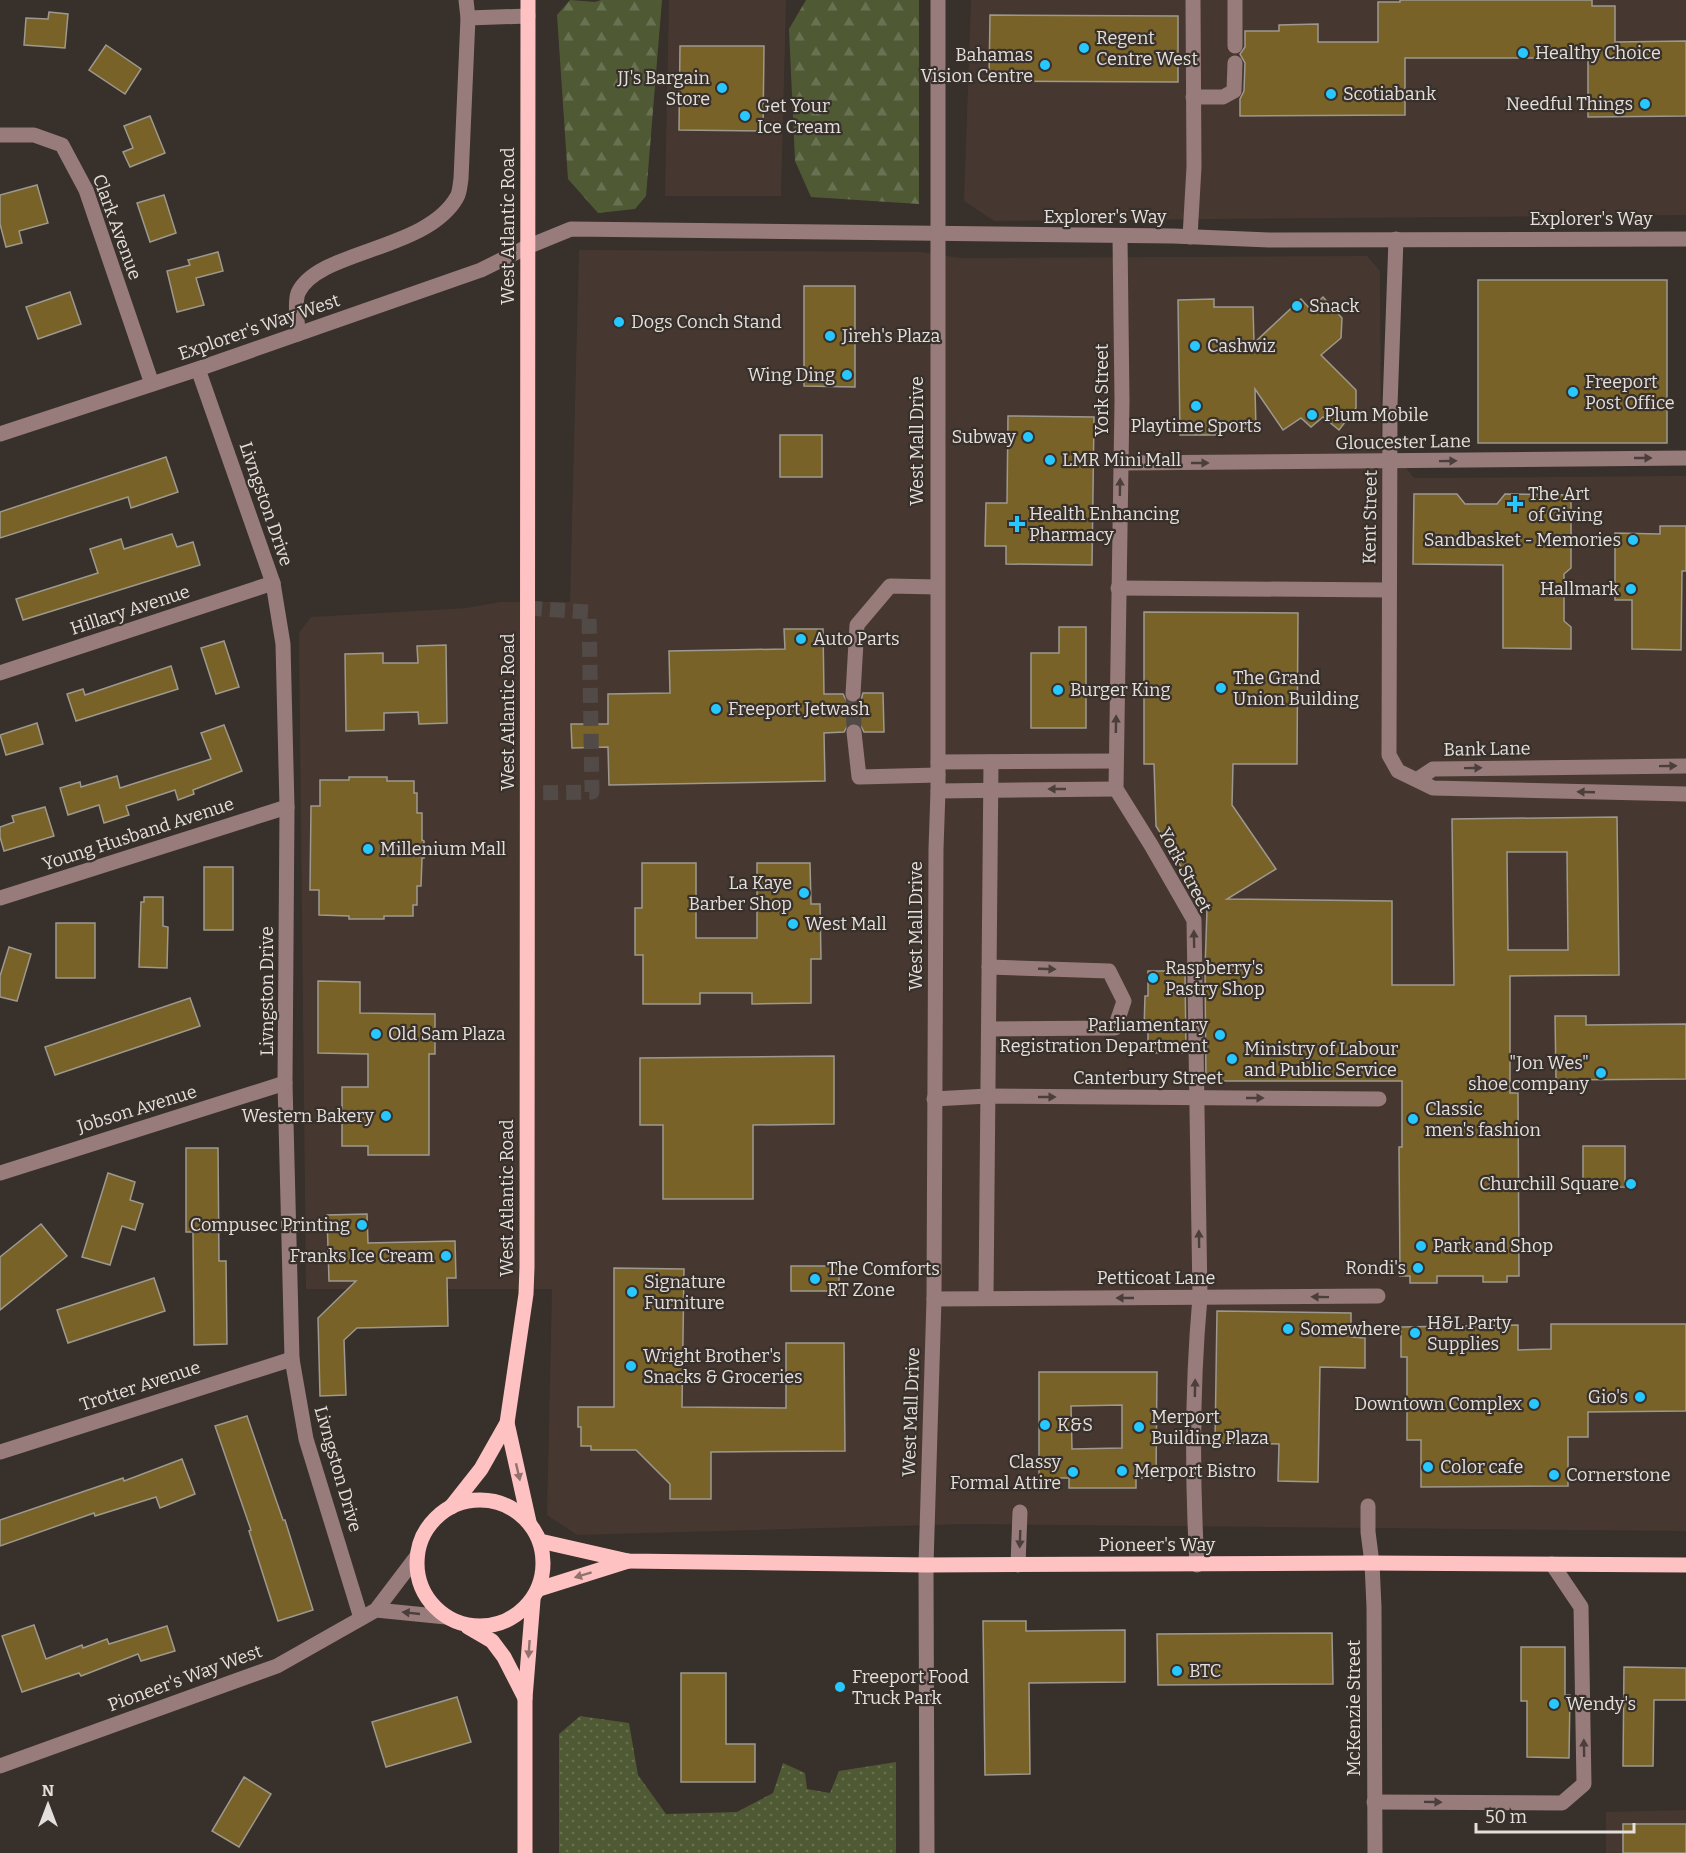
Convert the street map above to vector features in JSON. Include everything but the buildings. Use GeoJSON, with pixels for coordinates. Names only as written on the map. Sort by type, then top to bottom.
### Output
{"type":"FeatureCollection","features":[{"type":"Feature","properties":{"kind":"main road","name":"West Atlantic Road"},"geometry":{"type":"LineString","coordinates":[[451,1507],[482,1469],[507,1423],[526,1294],[528,0]]}},
{"type":"Feature","properties":{"kind":"main road","name":"West Atlantic Road"},"geometry":{"type":"LineString","coordinates":[[507,1423],[529,1522]]}},
{"type":"Feature","properties":{"kind":"main road"},"geometry":{"type":"LineString","coordinates":[[525,1698],[504,1657],[492,1641],[446,1617],[429,1601],[418,1580],[417,1556],[422,1536],[434,1519],[451,1507],[471,1500],[493,1501],[513,1508],[529,1522],[540,1541],[544,1565],[536,1594],[525,1698],[525,1853]]}},
{"type":"Feature","properties":{"kind":"main road","name":"Pioneer's Way"},"geometry":{"type":"LineString","coordinates":[[540,1541],[628,1561],[926,1565],[1372,1563],[1686,1565]]}},
{"type":"Feature","properties":{"kind":"main road","name":"Pioneer's Way"},"geometry":{"type":"LineString","coordinates":[[536,1594],[628,1561]]}},
{"type":"Feature","properties":{"kind":"main road"},"geometry":{"type":"LineString","coordinates":[[467,1626],[492,1626],[514,1617],[536,1594]]}},
{"type":"Feature","properties":{"kind":"street"},"geometry":{"type":"LineString","coordinates":[[298,334],[297,296],[304,283],[322,269],[412,235],[432,222],[458,196],[461,179],[468,18],[466,0]]}},
{"type":"Feature","properties":{"kind":"street","name":"West Mall Drive"},"geometry":{"type":"LineString","coordinates":[[927,1853],[926,1565],[934,1299],[938,776],[936,234],[938,0]]}},
{"type":"Feature","properties":{"kind":"street"},"geometry":{"type":"LineString","coordinates":[[1190,237],[1194,167],[1193,0]]}},
{"type":"Feature","properties":{"kind":"street"},"geometry":{"type":"LineString","coordinates":[[1235,0],[1235,46]]}},
{"type":"Feature","properties":{"kind":"street"},"geometry":{"type":"LineString","coordinates":[[468,18],[528,16]]}},
{"type":"Feature","properties":{"kind":"street"},"geometry":{"type":"LineString","coordinates":[[1193,97],[1223,97],[1234,91],[1235,63]]}},
{"type":"Feature","properties":{"kind":"street","name":"Clark Avenue"},"geometry":{"type":"LineString","coordinates":[[0,135],[34,135],[62,145],[86,190],[152,384]]}},
{"type":"Feature","properties":{"kind":"street","name":"Explorer's Way"},"geometry":{"type":"LineString","coordinates":[[527,247],[571,229],[1269,240],[1686,239]]}},
{"type":"Feature","properties":{"kind":"street","name":"York Street"},"geometry":{"type":"LineString","coordinates":[[1120,237],[1122,401],[1116,789],[1151,844],[1194,920],[1200,1298],[1196,1341],[1194,1510],[1197,1565]]}},
{"type":"Feature","properties":{"kind":"street","name":"Kent Street"},"geometry":{"type":"LineString","coordinates":[[1396,239],[1390,462],[1389,755],[1398,771],[1418,779]]}},
{"type":"Feature","properties":{"kind":"street","name":"Explorer's Way West"},"geometry":{"type":"LineString","coordinates":[[0,434],[198,369],[482,270],[527,247]]}},
{"type":"Feature","properties":{"kind":"street","name":"Livngston Drive"},"geometry":{"type":"LineString","coordinates":[[198,369],[273,583],[283,644],[287,807],[285,1083],[292,1359],[306,1439],[361,1618]]}},
{"type":"Feature","properties":{"kind":"street","name":"Gloucester Lane"},"geometry":{"type":"LineString","coordinates":[[1121,463],[1686,458]]}},
{"type":"Feature","properties":{"kind":"street","name":"Hillary Avenue"},"geometry":{"type":"LineString","coordinates":[[0,674],[273,583]]}},
{"type":"Feature","properties":{"kind":"street"},"geometry":{"type":"LineString","coordinates":[[853,694],[857,625],[890,586],[938,587]]}},
{"type":"Feature","properties":{"kind":"street"},"geometry":{"type":"LineString","coordinates":[[1118,588],[1389,590]]}},
{"type":"Feature","properties":{"kind":"street"},"geometry":{"type":"LineString","coordinates":[[854,732],[859,777],[938,776],[991,762],[1115,761]]}},
{"type":"Feature","properties":{"kind":"street"},"geometry":{"type":"LineString","coordinates":[[986,1298],[991,762]]}},
{"type":"Feature","properties":{"kind":"street","name":"Bank Lane"},"geometry":{"type":"LineString","coordinates":[[1418,779],[1433,769],[1686,766]]}},
{"type":"Feature","properties":{"kind":"street"},"geometry":{"type":"LineString","coordinates":[[938,776],[991,790],[1116,789]]}},
{"type":"Feature","properties":{"kind":"street"},"geometry":{"type":"LineString","coordinates":[[1418,779],[1433,788],[1686,794]]}},
{"type":"Feature","properties":{"kind":"street","name":"Young Husband Avenue"},"geometry":{"type":"LineString","coordinates":[[0,898],[287,807]]}},
{"type":"Feature","properties":{"kind":"street"},"geometry":{"type":"LineString","coordinates":[[989,967],[1108,971],[1124,1001],[1115,1028],[989,1029]]}},
{"type":"Feature","properties":{"kind":"street","name":"Jobson Avenue"},"geometry":{"type":"LineString","coordinates":[[0,1173],[285,1083]]}},
{"type":"Feature","properties":{"kind":"street","name":"Canterbury Street"},"geometry":{"type":"LineString","coordinates":[[934,1099],[988,1096],[1379,1099]]}},
{"type":"Feature","properties":{"kind":"street","name":"Petticoat Lane"},"geometry":{"type":"LineString","coordinates":[[934,1299],[1378,1296]]}},
{"type":"Feature","properties":{"kind":"street","name":"Trotter Avenue"},"geometry":{"type":"LineString","coordinates":[[0,1452],[292,1359]]}},
{"type":"Feature","properties":{"kind":"street","name":"McKenzie Street"},"geometry":{"type":"LineString","coordinates":[[1368,1506],[1374,1607],[1374,1853]]}},
{"type":"Feature","properties":{"kind":"street"},"geometry":{"type":"LineString","coordinates":[[1018,1565],[1020,1512]]}},
{"type":"Feature","properties":{"kind":"street","name":"Pioneer's Way West"},"geometry":{"type":"LineString","coordinates":[[0,1766],[277,1666],[376,1610],[417,1556]]}},
{"type":"Feature","properties":{"kind":"street"},"geometry":{"type":"LineString","coordinates":[[1374,1802],[1562,1803],[1584,1784],[1581,1607],[1552,1564]]}},
{"type":"Feature","properties":{"kind":"street"},"geometry":{"type":"LineString","coordinates":[[376,1610],[446,1617]]}},
{"type":"Feature","properties":{"kind":"shaded area"},"geometry":{"type":"Polygon","coordinates":[[[669,0],[786,0],[781,196],[665,196],[669,0]]]}},
{"type":"Feature","properties":{"kind":"shaded area"},"geometry":{"type":"Polygon","coordinates":[[[971,0],[1686,0],[1686,215],[994,221],[964,201],[971,0]]]}},
{"type":"Feature","properties":{"kind":"shaded area"},"geometry":{"type":"Polygon","coordinates":[[[579,250],[920,252],[961,258],[1367,256],[1380,271],[1381,436],[1414,478],[1686,476],[1686,1531],[965,1524],[577,1535],[547,1515],[552,1289],[306,1289],[299,633],[311,617],[467,608],[500,602],[570,602],[579,250]]]}},
{"type":"Feature","properties":{"kind":"shaded area"},"geometry":{"type":"Polygon","coordinates":[[[1686,1810],[1686,1853],[1606,1853],[1606,1812],[1686,1810]]]}},
{"type":"Feature","properties":{"kind":"green space"},"geometry":{"type":"Polygon","coordinates":[[[570,0],[595,2],[601,0],[662,0],[646,196],[635,209],[598,213],[568,179],[557,15],[570,0]]]}},
{"type":"Feature","properties":{"kind":"green space"},"geometry":{"type":"Polygon","coordinates":[[[806,0],[919,0],[919,204],[811,197],[795,161],[789,29],[806,0]]]}},
{"type":"Feature","properties":{"kind":"green space"},"geometry":{"type":"Polygon","coordinates":[[[580,1716],[629,1723],[638,1775],[666,1814],[737,1812],[773,1793],[783,1763],[805,1773],[807,1789],[830,1793],[839,1771],[896,1762],[896,1853],[559,1853],[559,1734],[580,1716]]]}},
{"type":"Feature","properties":{"kind":"tunnel"},"geometry":{"type":"LineString","coordinates":[[527,608],[589,612],[592,792],[527,793]]}},
{"type":"Feature","properties":{"kind":"tunnel"},"geometry":{"type":"LineString","coordinates":[[853,694],[854,732]]}},
{"type":"Feature","properties":{"kind":"place","name":"Regent Centre West"},"geometry":{"type":"Point","coordinates":[1084,48]}},
{"type":"Feature","properties":{"kind":"place","name":"Healthy Choice"},"geometry":{"type":"Point","coordinates":[1523,53]}},
{"type":"Feature","properties":{"kind":"place","name":"Bahamas Vision Centre"},"geometry":{"type":"Point","coordinates":[1045,65]}},
{"type":"Feature","properties":{"kind":"place","name":"JJ's Bargain Store"},"geometry":{"type":"Point","coordinates":[722,88]}},
{"type":"Feature","properties":{"kind":"place","name":"Scotiabank"},"geometry":{"type":"Point","coordinates":[1331,94]}},
{"type":"Feature","properties":{"kind":"place","name":"Needful Things"},"geometry":{"type":"Point","coordinates":[1645,104]}},
{"type":"Feature","properties":{"kind":"place","name":"Get Your Ice Cream"},"geometry":{"type":"Point","coordinates":[745,116]}},
{"type":"Feature","properties":{"kind":"place","name":"Snack"},"geometry":{"type":"Point","coordinates":[1297,306]}},
{"type":"Feature","properties":{"kind":"place","name":"Dogs Conch Stand"},"geometry":{"type":"Point","coordinates":[619,322]}},
{"type":"Feature","properties":{"kind":"place","name":"Jireh's Plaza"},"geometry":{"type":"Point","coordinates":[830,336]}},
{"type":"Feature","properties":{"kind":"place","name":"Cashwiz"},"geometry":{"type":"Point","coordinates":[1195,346]}},
{"type":"Feature","properties":{"kind":"place","name":"Wing Ding"},"geometry":{"type":"Point","coordinates":[847,375]}},
{"type":"Feature","properties":{"kind":"place","name":"Freeport Post Office"},"geometry":{"type":"Point","coordinates":[1573,392]}},
{"type":"Feature","properties":{"kind":"place","name":"Playtime Sports"},"geometry":{"type":"Point","coordinates":[1196,406]}},
{"type":"Feature","properties":{"kind":"place","name":"Plum Mobile"},"geometry":{"type":"Point","coordinates":[1312,415]}},
{"type":"Feature","properties":{"kind":"place","name":"Subway"},"geometry":{"type":"Point","coordinates":[1028,437]}},
{"type":"Feature","properties":{"kind":"place","name":"LMR Mini Mall"},"geometry":{"type":"Point","coordinates":[1050,460]}},
{"type":"Feature","properties":{"kind":"place","name":"The Art of Giving"},"geometry":{"type":"Point","coordinates":[1515,504]}},
{"type":"Feature","properties":{"kind":"place","name":"Health Enhancing Pharmacy"},"geometry":{"type":"Point","coordinates":[1017,524]}},
{"type":"Feature","properties":{"kind":"place","name":"Sandbasket - Memories"},"geometry":{"type":"Point","coordinates":[1633,540]}},
{"type":"Feature","properties":{"kind":"place","name":"Hallmark"},"geometry":{"type":"Point","coordinates":[1631,589]}},
{"type":"Feature","properties":{"kind":"place","name":"Auto Parts"},"geometry":{"type":"Point","coordinates":[801,639]}},
{"type":"Feature","properties":{"kind":"place","name":"The Grand Union Building"},"geometry":{"type":"Point","coordinates":[1221,688]}},
{"type":"Feature","properties":{"kind":"place","name":"Burger King"},"geometry":{"type":"Point","coordinates":[1058,690]}},
{"type":"Feature","properties":{"kind":"place","name":"Freeport Jetwash"},"geometry":{"type":"Point","coordinates":[716,709]}},
{"type":"Feature","properties":{"kind":"place","name":"Millenium Mall"},"geometry":{"type":"Point","coordinates":[368,849]}},
{"type":"Feature","properties":{"kind":"place","name":"La Kaye Barber Shop"},"geometry":{"type":"Point","coordinates":[804,893]}},
{"type":"Feature","properties":{"kind":"place","name":"West Mall"},"geometry":{"type":"Point","coordinates":[793,924]}},
{"type":"Feature","properties":{"kind":"place","name":"Raspberry's Pastry Shop"},"geometry":{"type":"Point","coordinates":[1153,978]}},
{"type":"Feature","properties":{"kind":"place","name":"Old Sam Plaza"},"geometry":{"type":"Point","coordinates":[376,1034]}},
{"type":"Feature","properties":{"kind":"place","name":"Parliamentary Registration Department"},"geometry":{"type":"Point","coordinates":[1220,1035]}},
{"type":"Feature","properties":{"kind":"place","name":"Ministry of Labour and Public Service"},"geometry":{"type":"Point","coordinates":[1232,1059]}},
{"type":"Feature","properties":{"kind":"place","name":"\"Jon Wes\" shoe company"},"geometry":{"type":"Point","coordinates":[1601,1073]}},
{"type":"Feature","properties":{"kind":"place","name":"Western Bakery"},"geometry":{"type":"Point","coordinates":[386,1116]}},
{"type":"Feature","properties":{"kind":"place","name":"Classic men's fashion"},"geometry":{"type":"Point","coordinates":[1413,1119]}},
{"type":"Feature","properties":{"kind":"place","name":"Churchill Square"},"geometry":{"type":"Point","coordinates":[1631,1184]}},
{"type":"Feature","properties":{"kind":"place","name":"Compusec Printing"},"geometry":{"type":"Point","coordinates":[362,1225]}},
{"type":"Feature","properties":{"kind":"place","name":"Park and Shop"},"geometry":{"type":"Point","coordinates":[1421,1246]}},
{"type":"Feature","properties":{"kind":"place","name":"Franks Ice Cream"},"geometry":{"type":"Point","coordinates":[446,1256]}},
{"type":"Feature","properties":{"kind":"place","name":"Rondi's"},"geometry":{"type":"Point","coordinates":[1418,1268]}},
{"type":"Feature","properties":{"kind":"place","name":"The Comforts RT Zone"},"geometry":{"type":"Point","coordinates":[815,1279]}},
{"type":"Feature","properties":{"kind":"place","name":"Signature Furniture"},"geometry":{"type":"Point","coordinates":[632,1292]}},
{"type":"Feature","properties":{"kind":"place","name":"Somewhere"},"geometry":{"type":"Point","coordinates":[1288,1329]}},
{"type":"Feature","properties":{"kind":"place","name":"H&L Party Supplies"},"geometry":{"type":"Point","coordinates":[1415,1333]}},
{"type":"Feature","properties":{"kind":"place","name":"Wright Brother's Snacks & Groceries"},"geometry":{"type":"Point","coordinates":[631,1366]}},
{"type":"Feature","properties":{"kind":"place","name":"Gio's"},"geometry":{"type":"Point","coordinates":[1640,1397]}},
{"type":"Feature","properties":{"kind":"place","name":"Downtown Complex"},"geometry":{"type":"Point","coordinates":[1534,1404]}},
{"type":"Feature","properties":{"kind":"place","name":"K&S"},"geometry":{"type":"Point","coordinates":[1045,1425]}},
{"type":"Feature","properties":{"kind":"place","name":"Merport Building Plaza"},"geometry":{"type":"Point","coordinates":[1139,1427]}},
{"type":"Feature","properties":{"kind":"place","name":"Color cafe"},"geometry":{"type":"Point","coordinates":[1428,1467]}},
{"type":"Feature","properties":{"kind":"place","name":"Merport Bistro"},"geometry":{"type":"Point","coordinates":[1122,1471]}},
{"type":"Feature","properties":{"kind":"place","name":"Classy Formal Attire"},"geometry":{"type":"Point","coordinates":[1073,1472]}},
{"type":"Feature","properties":{"kind":"place","name":"Cornerstone"},"geometry":{"type":"Point","coordinates":[1554,1475]}},
{"type":"Feature","properties":{"kind":"place","name":"BTC"},"geometry":{"type":"Point","coordinates":[1177,1671]}},
{"type":"Feature","properties":{"kind":"place","name":"Freeport Food Truck Park"},"geometry":{"type":"Point","coordinates":[840,1687]}},
{"type":"Feature","properties":{"kind":"place","name":"Wendy's"},"geometry":{"type":"Point","coordinates":[1554,1704]}}]}
